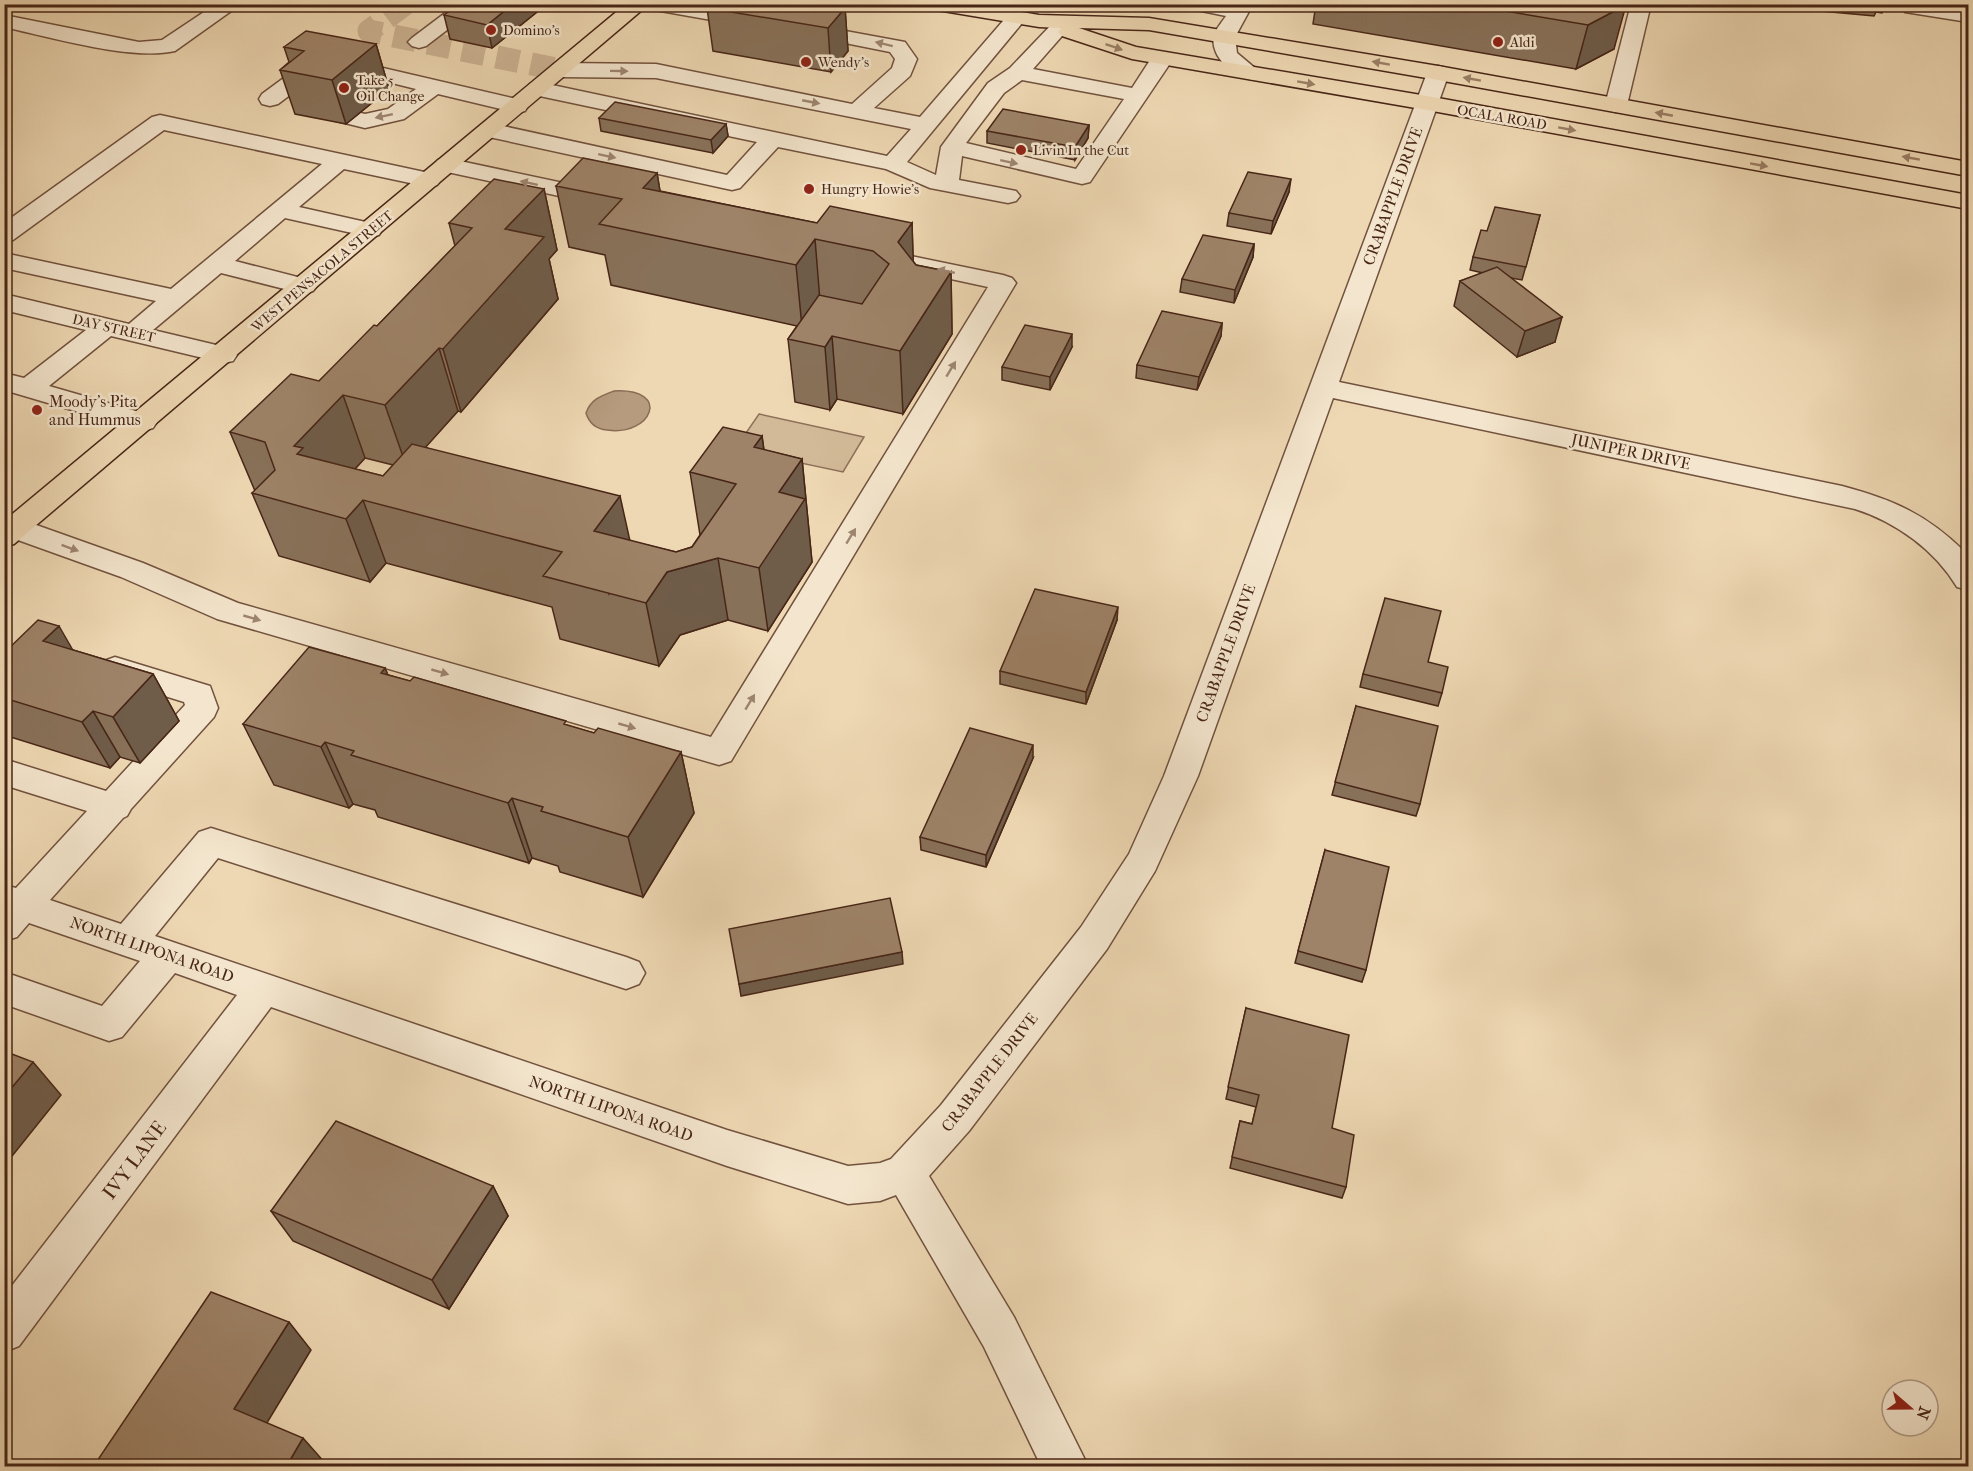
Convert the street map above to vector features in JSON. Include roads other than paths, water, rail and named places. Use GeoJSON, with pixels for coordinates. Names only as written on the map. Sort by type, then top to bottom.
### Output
{"type":"FeatureCollection","features":[{"type":"Feature","properties":{"kind":"main road","name":"WEST PENSACOLA STREET"},"geometry":{"type":"LineString","coordinates":[[14,521],[143,422],[224,355],[639,4]]}},
{"type":"Feature","properties":{"kind":"main road","name":"OCALA ROAD"},"geometry":{"type":"LineString","coordinates":[[937,4],[1049,25],[1132,54],[1427,104],[1968,202]]}},
{"type":"Feature","properties":{"kind":"main road","name":"OCALA ROAD"},"geometry":{"type":"LineString","coordinates":[[1049,25],[1149,24],[1438,73],[1968,169]]}},
{"type":"Feature","properties":{"kind":"street"},"geometry":{"type":"LineString","coordinates":[[4,21],[139,48],[166,46],[231,4]]}},
{"type":"Feature","properties":{"kind":"street"},"geometry":{"type":"LineString","coordinates":[[419,42],[471,4]]}},
{"type":"Feature","properties":{"kind":"street"},"geometry":{"type":"LineString","coordinates":[[655,4],[897,47],[906,59],[902,71],[857,111]]}},
{"type":"Feature","properties":{"kind":"street"},"geometry":{"type":"LineString","coordinates":[[1194,4],[1240,8],[1224,37],[1227,55],[1251,74]]}},
{"type":"Feature","properties":{"kind":"street"},"geometry":{"type":"LineString","coordinates":[[1616,105],[1641,4]]}},
{"type":"Feature","properties":{"kind":"street"},"geometry":{"type":"LineString","coordinates":[[1912,4],[1912,8],[1968,16]]}},
{"type":"Feature","properties":{"kind":"street"},"geometry":{"type":"LineString","coordinates":[[892,164],[1016,18]]}},
{"type":"Feature","properties":{"kind":"street"},"geometry":{"type":"LineString","coordinates":[[947,184],[952,147],[996,88],[1018,74],[1049,25]]}},
{"type":"Feature","properties":{"kind":"street"},"geometry":{"type":"LineString","coordinates":[[952,147],[1082,177],[1162,59]]}},
{"type":"Feature","properties":{"kind":"street"},"geometry":{"type":"LineString","coordinates":[[434,86],[396,114],[365,121],[270,99],[323,60],[434,86],[517,106]]}},
{"type":"Feature","properties":{"kind":"street"},"geometry":{"type":"LineString","coordinates":[[561,70],[656,71],[926,125]]}},
{"type":"Feature","properties":{"kind":"street","name":"CRABAPPLE DRIVE"},"geometry":{"type":"LineString","coordinates":[[905,1173],[956,1118],[1094,938],[1143,861],[1181,776],[1438,73]]}},
{"type":"Feature","properties":{"kind":"street"},"geometry":{"type":"LineString","coordinates":[[1018,74],[1136,95]]}},
{"type":"Feature","properties":{"kind":"street"},"geometry":{"type":"LineString","coordinates":[[538,89],[892,164],[930,181],[1008,196]]}},
{"type":"Feature","properties":{"kind":"street"},"geometry":{"type":"LineString","coordinates":[[4,235],[160,122],[339,160],[438,173],[619,202]]}},
{"type":"Feature","properties":{"kind":"street"},"geometry":{"type":"LineString","coordinates":[[489,130],[732,183],[772,140]]}},
{"type":"Feature","properties":{"kind":"street"},"geometry":{"type":"LineString","coordinates":[[135,332],[339,160]]}},
{"type":"Feature","properties":{"kind":"street"},"geometry":{"type":"LineString","coordinates":[[280,210],[370,230]]}},
{"type":"Feature","properties":{"kind":"street"},"geometry":{"type":"LineString","coordinates":[[14,521],[228,611],[719,752],[1004,283],[852,251]]}},
{"type":"Feature","properties":{"kind":"street"},"geometry":{"type":"LineString","coordinates":[[4,260],[176,298]]}},
{"type":"Feature","properties":{"kind":"street"},"geometry":{"type":"LineString","coordinates":[[216,264],[304,286]]}},
{"type":"Feature","properties":{"kind":"street","name":"DAY STREET"},"geometry":{"type":"LineString","coordinates":[[11,310],[107,326],[224,355]]}},
{"type":"Feature","properties":{"kind":"street"},"geometry":{"type":"LineString","coordinates":[[17,384],[107,326]]}},
{"type":"Feature","properties":{"kind":"street"},"geometry":{"type":"LineString","coordinates":[[17,384],[143,422]]}},
{"type":"Feature","properties":{"kind":"street","name":"JUNIPER DRIVE"},"geometry":{"type":"LineString","coordinates":[[1322,387],[1842,496],[1886,510],[1931,538],[1964,571],[1968,580]]}},
{"type":"Feature","properties":{"kind":"street"},"geometry":{"type":"LineString","coordinates":[[11,910],[115,807],[202,708],[199,694],[92,662]]}},
{"type":"Feature","properties":{"kind":"street"},"geometry":{"type":"LineString","coordinates":[[4,771],[115,807]]}},
{"type":"Feature","properties":{"kind":"street"},"geometry":{"type":"LineString","coordinates":[[128,942],[211,842],[626,973]]}},
{"type":"Feature","properties":{"kind":"street","name":"NORTH LIPONA ROAD"},"geometry":{"type":"LineString","coordinates":[[11,910],[168,954],[727,1148],[848,1185],[880,1182],[905,1173]]}},
{"type":"Feature","properties":{"kind":"street"},"geometry":{"type":"LineString","coordinates":[[4,988],[109,1025],[168,954]]}},
{"type":"Feature","properties":{"kind":"street","name":"IVY LANE"},"geometry":{"type":"LineString","coordinates":[[4,1331],[264,988]]}},
{"type":"Feature","properties":{"kind":"street"},"geometry":{"type":"LineString","coordinates":[[905,1173],[999,1332],[1065,1467]]}},
{"type":"Feature","properties":{"kind":"tunnel"},"geometry":{"type":"LineString","coordinates":[[405,4],[369,31],[561,70]]}},
{"type":"Feature","properties":{"kind":"place","name":"Domino's"},"geometry":{"type":"Point","coordinates":[491,30]}},
{"type":"Feature","properties":{"kind":"place","name":"Aldi"},"geometry":{"type":"Point","coordinates":[1498,42]}},
{"type":"Feature","properties":{"kind":"place","name":"Wendy's"},"geometry":{"type":"Point","coordinates":[806,62]}},
{"type":"Feature","properties":{"kind":"place","name":"Take 5 Oil Change"},"geometry":{"type":"Point","coordinates":[344,88]}},
{"type":"Feature","properties":{"kind":"place","name":"Livin In the Cut"},"geometry":{"type":"Point","coordinates":[1021,150]}},
{"type":"Feature","properties":{"kind":"place","name":"Hungry Howie's"},"geometry":{"type":"Point","coordinates":[809,189]}},
{"type":"Feature","properties":{"kind":"place","name":"Moody's Pita and Hummus"},"geometry":{"type":"Point","coordinates":[37,410]}}]}
